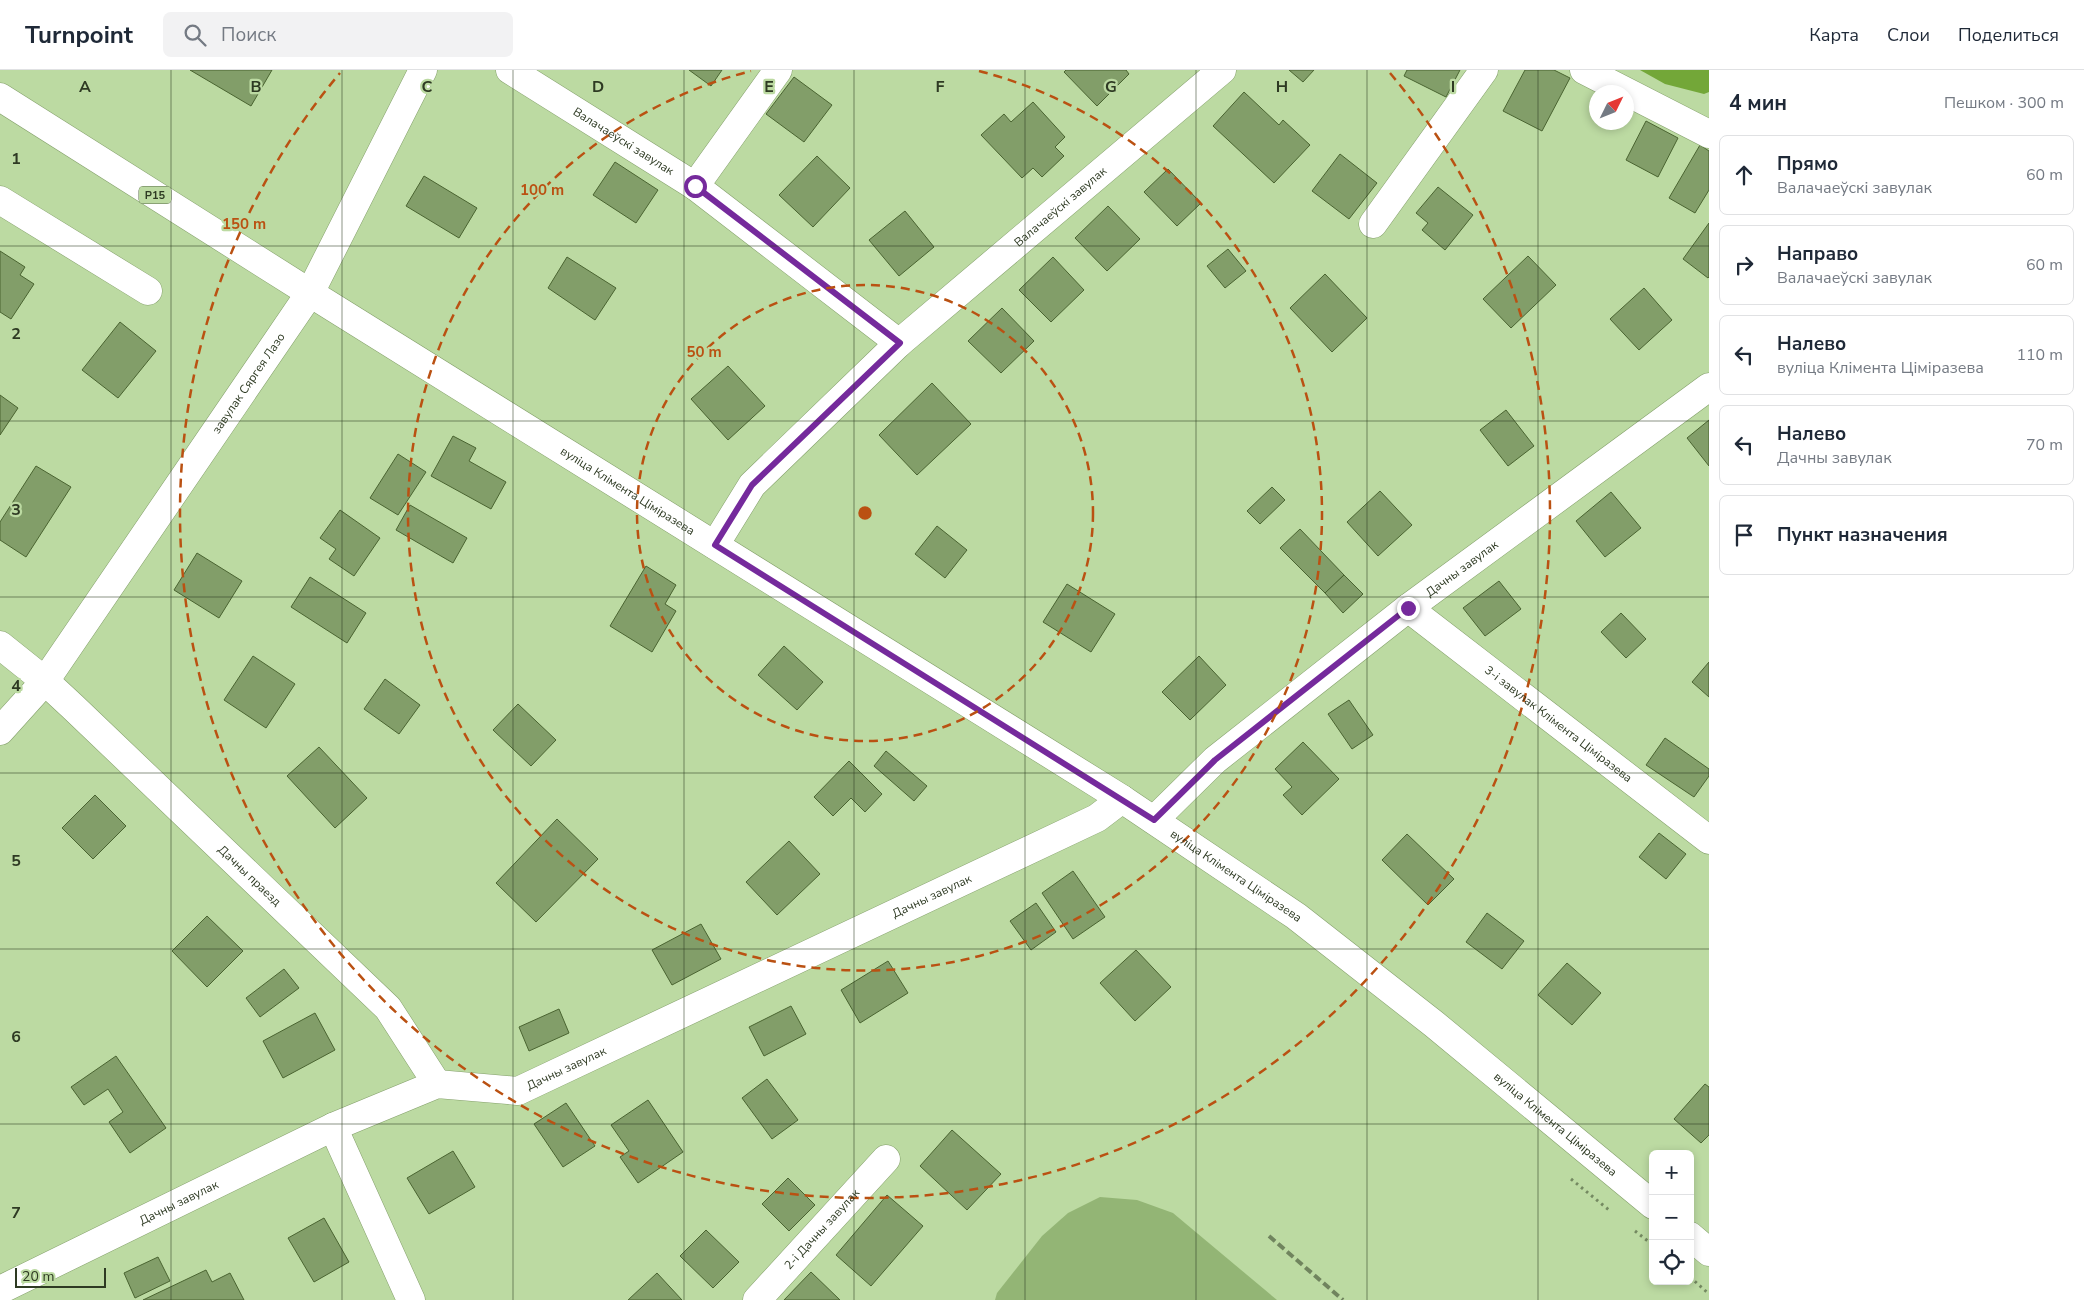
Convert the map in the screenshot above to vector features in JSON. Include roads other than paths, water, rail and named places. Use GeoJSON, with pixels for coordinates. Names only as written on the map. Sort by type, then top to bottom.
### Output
{"type":"FeatureCollection","features":[{"type":"Feature","properties":{"kind":"street","name":"завулак Сяргея Лазо"},"geometry":{"type":"LineString","coordinates":[[0,731],[46,681],[310,293],[423,70]]}},
{"type":"Feature","properties":{"kind":"street","name":"Валачаеўскі завулак"},"geometry":{"type":"LineString","coordinates":[[510,70],[695,186],[900,343]]}},
{"type":"Feature","properties":{"kind":"street"},"geometry":{"type":"LineString","coordinates":[[695,186],[778,70]]}},
{"type":"Feature","properties":{"kind":"street","name":"Валачаеўскі завулак"},"geometry":{"type":"LineString","coordinates":[[715,545],[752,485],[900,343],[1222,70]]}},
{"type":"Feature","properties":{"kind":"street"},"geometry":{"type":"LineString","coordinates":[[1373,224],[1484,70]]}},
{"type":"Feature","properties":{"kind":"street"},"geometry":{"type":"LineString","coordinates":[[1584,70],[1709,134]]}},
{"type":"Feature","properties":{"kind":"street","name":"вуліца Клімента Ціміразева"},"geometry":{"type":"LineString","coordinates":[[0,98],[1122,798],[1296,916],[1434,1024],[1649,1202]]}},
{"type":"Feature","properties":{"kind":"street"},"geometry":{"type":"LineString","coordinates":[[0,200],[148,291]]}},
{"type":"Feature","properties":{"kind":"street","name":"Дачны завулак"},"geometry":{"type":"LineString","coordinates":[[1154,820],[1215,760],[1408,608],[1709,387]]}},
{"type":"Feature","properties":{"kind":"street","name":"3-і завулак Клімента Ціміразева"},"geometry":{"type":"LineString","coordinates":[[1408,608],[1709,840]]}},
{"type":"Feature","properties":{"kind":"street","name":"Дачны праезд"},"geometry":{"type":"LineString","coordinates":[[0,644],[46,681],[388,1008],[437,1084]]}},
{"type":"Feature","properties":{"kind":"street","name":"Дачны завулак"},"geometry":{"type":"LineString","coordinates":[[0,1290],[333,1127],[437,1084],[518,1091],[1097,818],[1122,798]]}},
{"type":"Feature","properties":{"kind":"street"},"geometry":{"type":"LineString","coordinates":[[333,1127],[411,1300]]}},
{"type":"Feature","properties":{"kind":"street","name":"2-і Дачны завулак"},"geometry":{"type":"LineString","coordinates":[[757,1300],[886,1159]]}},
{"type":"Feature","properties":{"kind":"street"},"geometry":{"type":"LineString","coordinates":[[1694,1239],[1709,1252]]}},
{"type":"Feature","properties":{"kind":"railway"},"geometry":{"type":"LineString","coordinates":[[1269,1236],[1343,1300]]}}]}
